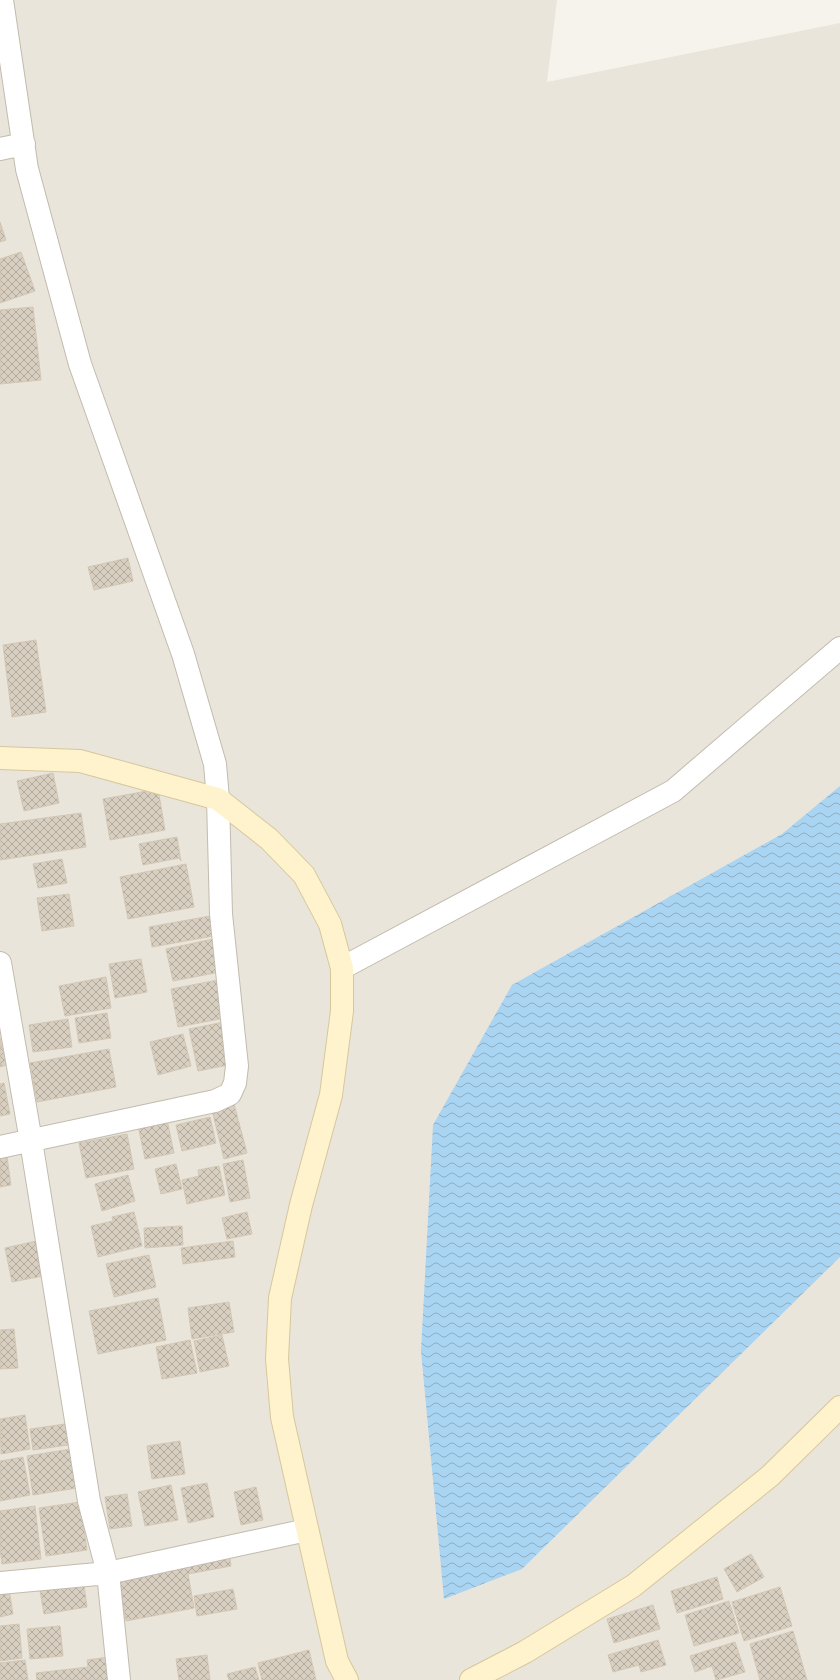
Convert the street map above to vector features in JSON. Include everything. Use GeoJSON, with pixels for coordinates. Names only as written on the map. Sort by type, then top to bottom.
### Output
{"type":"FeatureCollection","features":[{"type":"Feature","properties":{"kind":"main road"},"geometry":{"type":"LineString","coordinates":[[0,758],[80,760],[218,799],[269,839],[304,876],[330,924],[342,968],[342,1011],[331,1095],[301,1205],[280,1298],[277,1359],[282,1417],[336,1661],[346,1680]]}},
{"type":"Feature","properties":{"kind":"main road"},"geometry":{"type":"LineString","coordinates":[[471,1680],[525,1652],[634,1586],[770,1476],[840,1408]]}},
{"type":"Feature","properties":{"kind":"street"},"geometry":{"type":"LineString","coordinates":[[0,1147],[215,1101],[230,1094],[235,1083],[237,1066],[221,914],[216,764],[182,654],[80,364],[28,169],[2,0]]}},
{"type":"Feature","properties":{"kind":"street"},"geometry":{"type":"LineString","coordinates":[[0,148],[24,144]]}},
{"type":"Feature","properties":{"kind":"street"},"geometry":{"type":"LineString","coordinates":[[342,968],[673,791],[840,648]]}},
{"type":"Feature","properties":{"kind":"street"},"geometry":{"type":"LineString","coordinates":[[0,963],[31,1141],[90,1501],[108,1573],[119,1680]]}},
{"type":"Feature","properties":{"kind":"street"},"geometry":{"type":"LineString","coordinates":[[0,1583],[108,1573],[307,1530]]}},
{"type":"Feature","properties":{"kind":"shaded area"},"geometry":{"type":"Polygon","coordinates":[[[0,0],[557,0],[547,82],[840,23],[840,1680],[0,1680],[0,0]]]}},
{"type":"Feature","properties":{"kind":"water"},"geometry":{"type":"Polygon","coordinates":[[[840,786],[840,1257],[522,1569],[444,1599],[421,1351],[433,1125],[512,985],[782,834],[840,786]]]}},
{"type":"Feature","properties":{"kind":"building"},"geometry":{"type":"Polygon","coordinates":[[[0,222],[6,240],[0,242],[0,222]]]}},
{"type":"Feature","properties":{"kind":"building"},"geometry":{"type":"Polygon","coordinates":[[[21,252],[35,291],[0,303],[0,259],[21,252]]]}},
{"type":"Feature","properties":{"kind":"building"},"geometry":{"type":"Polygon","coordinates":[[[33,307],[41,380],[0,384],[0,310],[33,307]]]}},
{"type":"Feature","properties":{"kind":"building"},"geometry":{"type":"Polygon","coordinates":[[[128,558],[133,581],[94,590],[88,567],[128,558]]]}},
{"type":"Feature","properties":{"kind":"building"},"geometry":{"type":"Polygon","coordinates":[[[36,640],[46,712],[12,717],[3,645],[36,640]]]}},
{"type":"Feature","properties":{"kind":"building"},"geometry":{"type":"Polygon","coordinates":[[[53,773],[59,803],[24,811],[17,781],[53,773]]]}},
{"type":"Feature","properties":{"kind":"building"},"geometry":{"type":"Polygon","coordinates":[[[158,789],[165,830],[110,840],[103,799],[158,789]]]}},
{"type":"Feature","properties":{"kind":"building"},"geometry":{"type":"Polygon","coordinates":[[[81,813],[86,847],[0,860],[0,824],[81,813]]]}},
{"type":"Feature","properties":{"kind":"building"},"geometry":{"type":"Polygon","coordinates":[[[177,837],[181,861],[179,858],[143,865],[139,844],[177,837]]]}},
{"type":"Feature","properties":{"kind":"building"},"geometry":{"type":"Polygon","coordinates":[[[62,859],[67,883],[38,888],[33,864],[62,859]]]}},
{"type":"Feature","properties":{"kind":"building"},"geometry":{"type":"Polygon","coordinates":[[[186,864],[194,907],[128,919],[120,877],[186,864]]]}},
{"type":"Feature","properties":{"kind":"building"},"geometry":{"type":"Polygon","coordinates":[[[69,894],[74,926],[42,931],[37,898],[69,894]]]}},
{"type":"Feature","properties":{"kind":"building"},"geometry":{"type":"Polygon","coordinates":[[[210,916],[213,936],[152,947],[149,927],[210,916]]]}},
{"type":"Feature","properties":{"kind":"building"},"geometry":{"type":"Polygon","coordinates":[[[213,939],[220,972],[173,981],[166,949],[213,939]]]}},
{"type":"Feature","properties":{"kind":"building"},"geometry":{"type":"Polygon","coordinates":[[[141,959],[147,992],[115,998],[109,964],[141,959]]]}},
{"type":"Feature","properties":{"kind":"building"},"geometry":{"type":"Polygon","coordinates":[[[106,977],[111,1008],[65,1016],[59,986],[106,977]]]}},
{"type":"Feature","properties":{"kind":"building"},"geometry":{"type":"Polygon","coordinates":[[[218,980],[225,1018],[178,1027],[171,989],[218,980]]]}},
{"type":"Feature","properties":{"kind":"building"},"geometry":{"type":"Polygon","coordinates":[[[107,1013],[111,1038],[79,1043],[75,1018],[107,1013]]]}},
{"type":"Feature","properties":{"kind":"building"},"geometry":{"type":"Polygon","coordinates":[[[68,1019],[72,1047],[33,1052],[29,1025],[68,1019]]]}},
{"type":"Feature","properties":{"kind":"building"},"geometry":{"type":"Polygon","coordinates":[[[224,1022],[233,1064],[198,1071],[189,1029],[224,1022]]]}},
{"type":"Feature","properties":{"kind":"building"},"geometry":{"type":"Polygon","coordinates":[[[183,1034],[191,1066],[158,1075],[150,1042],[183,1034]]]}},
{"type":"Feature","properties":{"kind":"building"},"geometry":{"type":"Polygon","coordinates":[[[0,1038],[6,1065],[0,1067],[0,1038]]]}},
{"type":"Feature","properties":{"kind":"building"},"geometry":{"type":"Polygon","coordinates":[[[109,1049],[116,1087],[37,1102],[30,1063],[109,1049]]]}},
{"type":"Feature","properties":{"kind":"building"},"geometry":{"type":"Polygon","coordinates":[[[4,1083],[10,1114],[0,1116],[0,1084],[4,1083]]]}},
{"type":"Feature","properties":{"kind":"building"},"geometry":{"type":"Polygon","coordinates":[[[234,1104],[247,1153],[224,1159],[212,1110],[234,1104]]]}},
{"type":"Feature","properties":{"kind":"building"},"geometry":{"type":"Polygon","coordinates":[[[166,1115],[174,1153],[145,1159],[137,1121],[166,1115]]]}},
{"type":"Feature","properties":{"kind":"building"},"geometry":{"type":"Polygon","coordinates":[[[210,1117],[216,1143],[182,1151],[176,1125],[210,1117]]]}},
{"type":"Feature","properties":{"kind":"building"},"geometry":{"type":"Polygon","coordinates":[[[127,1134],[134,1169],[86,1178],[79,1143],[127,1134]]]}},
{"type":"Feature","properties":{"kind":"building"},"geometry":{"type":"Polygon","coordinates":[[[7,1157],[11,1185],[0,1187],[0,1159],[7,1157]]]}},
{"type":"Feature","properties":{"kind":"building"},"geometry":{"type":"Polygon","coordinates":[[[243,1160],[250,1198],[230,1202],[223,1164],[243,1160]]]}},
{"type":"Feature","properties":{"kind":"building"},"geometry":{"type":"Polygon","coordinates":[[[176,1164],[182,1189],[161,1194],[155,1169],[176,1164]]]}},
{"type":"Feature","properties":{"kind":"building"},"geometry":{"type":"Polygon","coordinates":[[[219,1166],[225,1195],[187,1204],[182,1180],[199,1176],[198,1170],[219,1166]]]}},
{"type":"Feature","properties":{"kind":"building"},"geometry":{"type":"Polygon","coordinates":[[[128,1175],[135,1201],[102,1211],[95,1184],[128,1175]]]}},
{"type":"Feature","properties":{"kind":"building"},"geometry":{"type":"Polygon","coordinates":[[[134,1212],[142,1246],[98,1257],[91,1226],[113,1221],[112,1217],[134,1212]]]}},
{"type":"Feature","properties":{"kind":"building"},"geometry":{"type":"Polygon","coordinates":[[[247,1212],[252,1234],[227,1239],[222,1218],[247,1212]]]}},
{"type":"Feature","properties":{"kind":"building"},"geometry":{"type":"Polygon","coordinates":[[[182,1226],[183,1245],[145,1248],[144,1228],[182,1226]]]}},
{"type":"Feature","properties":{"kind":"building"},"geometry":{"type":"Polygon","coordinates":[[[36,1241],[43,1276],[12,1282],[5,1248],[36,1241]]]}},
{"type":"Feature","properties":{"kind":"building"},"geometry":{"type":"Polygon","coordinates":[[[233,1241],[235,1257],[183,1264],[181,1248],[233,1241]]]}},
{"type":"Feature","properties":{"kind":"building"},"geometry":{"type":"Polygon","coordinates":[[[149,1255],[156,1287],[114,1297],[106,1264],[149,1255]]]}},
{"type":"Feature","properties":{"kind":"building"},"geometry":{"type":"Polygon","coordinates":[[[158,1298],[166,1340],[98,1354],[89,1311],[158,1298]]]}},
{"type":"Feature","properties":{"kind":"building"},"geometry":{"type":"Polygon","coordinates":[[[229,1302],[234,1332],[192,1339],[188,1308],[229,1302]]]}},
{"type":"Feature","properties":{"kind":"building"},"geometry":{"type":"Polygon","coordinates":[[[14,1329],[18,1368],[0,1369],[0,1330],[14,1329]]]}},
{"type":"Feature","properties":{"kind":"building"},"geometry":{"type":"Polygon","coordinates":[[[222,1335],[229,1366],[200,1372],[194,1341],[222,1335]]]}},
{"type":"Feature","properties":{"kind":"building"},"geometry":{"type":"Polygon","coordinates":[[[190,1340],[197,1373],[162,1379],[156,1347],[190,1340]]]}},
{"type":"Feature","properties":{"kind":"building"},"geometry":{"type":"Polygon","coordinates":[[[25,1415],[30,1449],[1,1454],[0,1419],[25,1415]]]}},
{"type":"Feature","properties":{"kind":"building"},"geometry":{"type":"Polygon","coordinates":[[[65,1424],[68,1445],[33,1450],[30,1429],[65,1424]]]}},
{"type":"Feature","properties":{"kind":"building"},"geometry":{"type":"Polygon","coordinates":[[[180,1441],[185,1474],[152,1479],[147,1446],[180,1441]]]}},
{"type":"Feature","properties":{"kind":"building"},"geometry":{"type":"Polygon","coordinates":[[[71,1449],[77,1488],[33,1495],[27,1456],[71,1449]]]}},
{"type":"Feature","properties":{"kind":"building"},"geometry":{"type":"Polygon","coordinates":[[[23,1457],[30,1495],[0,1501],[0,1461],[23,1457]]]}},
{"type":"Feature","properties":{"kind":"building"},"geometry":{"type":"Polygon","coordinates":[[[207,1483],[214,1517],[188,1523],[181,1488],[207,1483]]]}},
{"type":"Feature","properties":{"kind":"building"},"geometry":{"type":"Polygon","coordinates":[[[171,1485],[178,1520],[145,1526],[138,1492],[171,1485]]]}},
{"type":"Feature","properties":{"kind":"building"},"geometry":{"type":"Polygon","coordinates":[[[256,1487],[263,1520],[241,1525],[234,1492],[256,1487]]]}},
{"type":"Feature","properties":{"kind":"building"},"geometry":{"type":"Polygon","coordinates":[[[127,1494],[132,1526],[110,1529],[105,1497],[127,1494]]]}},
{"type":"Feature","properties":{"kind":"building"},"geometry":{"type":"Polygon","coordinates":[[[80,1502],[87,1550],[46,1556],[39,1508],[80,1502]]]}},
{"type":"Feature","properties":{"kind":"building"},"geometry":{"type":"Polygon","coordinates":[[[35,1506],[41,1559],[2,1564],[0,1550],[0,1511],[35,1506]]]}},
{"type":"Feature","properties":{"kind":"building"},"geometry":{"type":"Polygon","coordinates":[[[229,1551],[231,1566],[188,1574],[194,1608],[126,1621],[117,1572],[229,1551]]]}},
{"type":"Feature","properties":{"kind":"building"},"geometry":{"type":"Polygon","coordinates":[[[751,1554],[764,1577],[737,1592],[724,1569],[751,1554]]]}},
{"type":"Feature","properties":{"kind":"building"},"geometry":{"type":"Polygon","coordinates":[[[717,1577],[723,1599],[677,1613],[671,1591],[717,1577]]]}},
{"type":"Feature","properties":{"kind":"building"},"geometry":{"type":"Polygon","coordinates":[[[83,1578],[87,1607],[44,1614],[39,1585],[83,1578]]]}},
{"type":"Feature","properties":{"kind":"building"},"geometry":{"type":"Polygon","coordinates":[[[780,1587],[792,1626],[744,1641],[732,1602],[780,1587]]]}},
{"type":"Feature","properties":{"kind":"building"},"geometry":{"type":"Polygon","coordinates":[[[9,1589],[13,1614],[0,1617],[0,1591],[9,1589]]]}},
{"type":"Feature","properties":{"kind":"building"},"geometry":{"type":"Polygon","coordinates":[[[233,1589],[237,1609],[197,1616],[194,1596],[233,1589]]]}},
{"type":"Feature","properties":{"kind":"building"},"geometry":{"type":"Polygon","coordinates":[[[729,1601],[739,1633],[694,1646],[685,1615],[729,1601]]]}},
{"type":"Feature","properties":{"kind":"building"},"geometry":{"type":"Polygon","coordinates":[[[653,1605],[660,1629],[614,1643],[607,1619],[653,1605]]]}},
{"type":"Feature","properties":{"kind":"building"},"geometry":{"type":"Polygon","coordinates":[[[19,1624],[22,1658],[0,1661],[0,1626],[19,1624]]]}},
{"type":"Feature","properties":{"kind":"building"},"geometry":{"type":"Polygon","coordinates":[[[60,1626],[63,1656],[30,1659],[27,1629],[60,1626]]]}},
{"type":"Feature","properties":{"kind":"building"},"geometry":{"type":"Polygon","coordinates":[[[793,1631],[807,1680],[760,1680],[750,1644],[793,1631]]]}},
{"type":"Feature","properties":{"kind":"building"},"geometry":{"type":"Polygon","coordinates":[[[658,1640],[666,1665],[641,1672],[639,1665],[613,1672],[608,1655],[658,1640]]]}},
{"type":"Feature","properties":{"kind":"building"},"geometry":{"type":"Polygon","coordinates":[[[735,1642],[745,1672],[716,1680],[712,1666],[695,1672],[690,1656],[735,1642]]]}},
{"type":"Feature","properties":{"kind":"building"},"geometry":{"type":"Polygon","coordinates":[[[309,1650],[316,1680],[262,1680],[258,1663],[309,1650]]]}},
{"type":"Feature","properties":{"kind":"building"},"geometry":{"type":"Polygon","coordinates":[[[207,1655],[210,1680],[179,1680],[176,1659],[207,1655]]]}},
{"type":"Feature","properties":{"kind":"building"},"geometry":{"type":"Polygon","coordinates":[[[109,1657],[112,1680],[37,1680],[36,1673],[88,1667],[87,1660],[109,1657]]]}},
{"type":"Feature","properties":{"kind":"building"},"geometry":{"type":"Polygon","coordinates":[[[25,1660],[28,1680],[0,1680],[0,1663],[25,1660]]]}},
{"type":"Feature","properties":{"kind":"building"},"geometry":{"type":"Polygon","coordinates":[[[255,1667],[259,1680],[229,1680],[227,1674],[255,1667]]]}}]}
